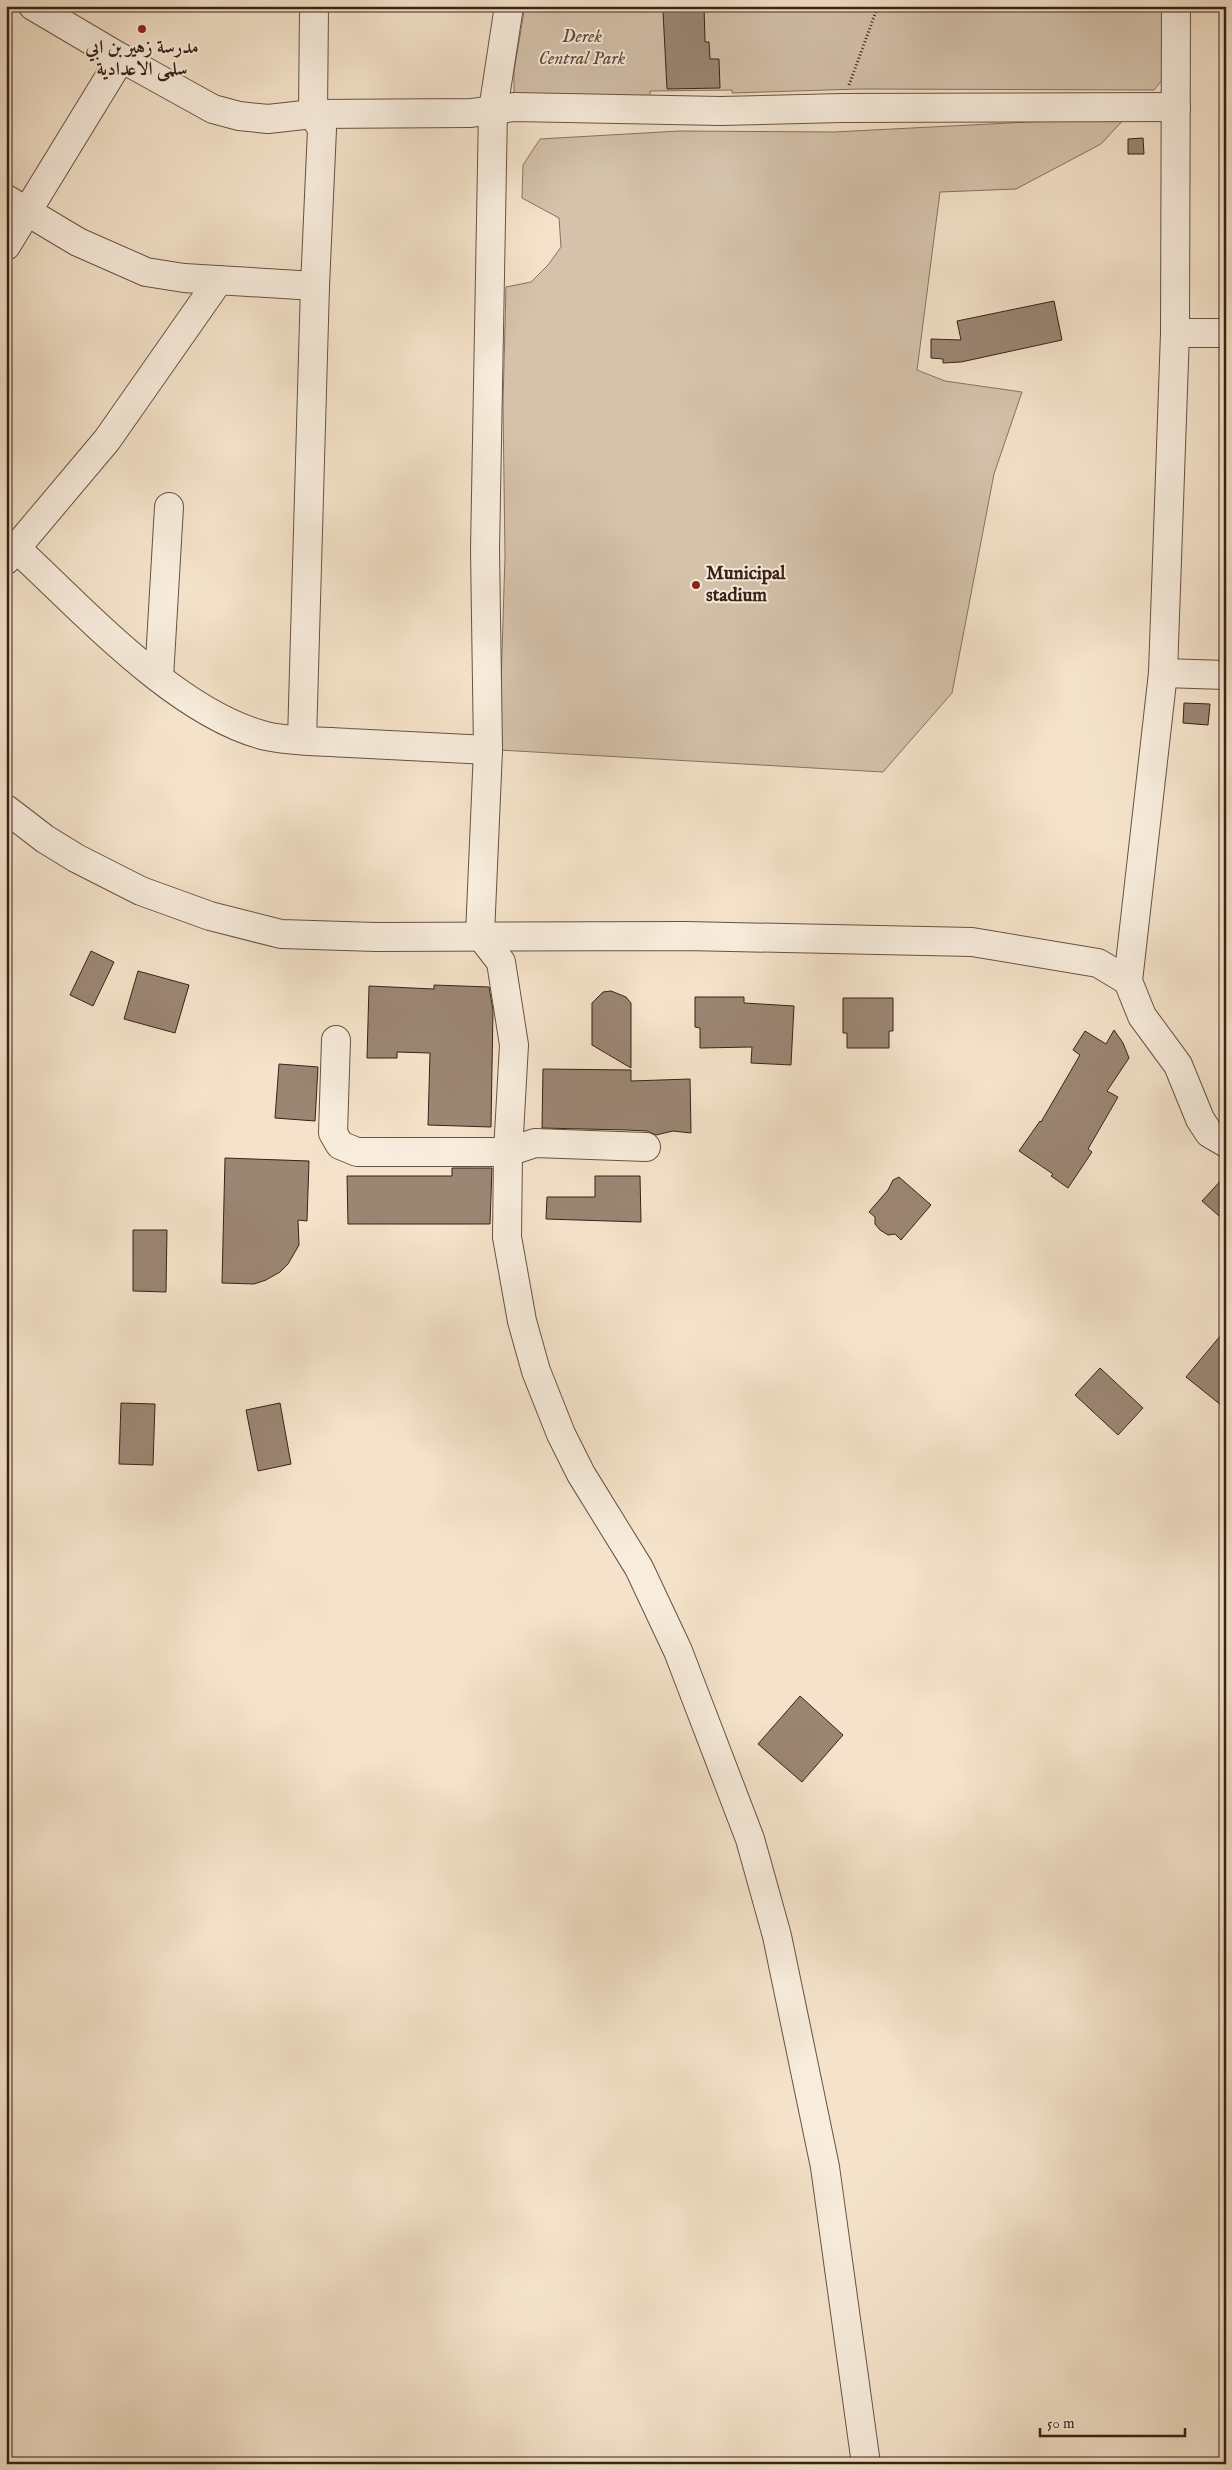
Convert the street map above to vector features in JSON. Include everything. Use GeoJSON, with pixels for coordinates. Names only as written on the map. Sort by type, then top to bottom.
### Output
{"type":"FeatureCollection","features":[{"type":"Feature","properties":{"kind":"street"},"geometry":{"type":"LineString","coordinates":[[34,6],[121,58],[213,109],[239,116],[268,119],[313,114],[471,113],[514,107],[721,111],[852,108],[1176,106]]}},
{"type":"Feature","properties":{"kind":"street"},"geometry":{"type":"LineString","coordinates":[[302,740],[315,286],[322,129],[313,114],[314,6]]}},
{"type":"Feature","properties":{"kind":"street"},"geometry":{"type":"LineString","coordinates":[[509,6],[493,110],[485,550],[488,750],[480,935],[501,962],[514,1045],[508,1152],[507,1237],[522,1322],[536,1372],[561,1434],[581,1474],[639,1568],[678,1651],[750,1839],[777,1936],[825,2167],[866,2464]]}},
{"type":"Feature","properties":{"kind":"street"},"geometry":{"type":"LineString","coordinates":[[1176,6],[1175,333],[1164,673],[1128,981],[1142,1016],[1178,1065],[1200,1119],[1209,1133],[1226,1143]]}},
{"type":"Feature","properties":{"kind":"street"},"geometry":{"type":"LineString","coordinates":[[6,246],[17,205],[121,58]]}},
{"type":"Feature","properties":{"kind":"street"},"geometry":{"type":"LineString","coordinates":[[17,205],[78,242],[146,272],[184,278],[315,286]]}},
{"type":"Feature","properties":{"kind":"street"},"geometry":{"type":"LineString","coordinates":[[218,280],[107,440],[12,555],[170,688],[208,711],[240,726],[266,736],[302,740],[488,750]]}},
{"type":"Feature","properties":{"kind":"street"},"geometry":{"type":"LineString","coordinates":[[1175,333],[1226,333]]}},
{"type":"Feature","properties":{"kind":"street"},"geometry":{"type":"LineString","coordinates":[[159,678],[169,507]]}},
{"type":"Feature","properties":{"kind":"street"},"geometry":{"type":"LineString","coordinates":[[1164,673],[1226,675]]}},
{"type":"Feature","properties":{"kind":"street"},"geometry":{"type":"LineString","coordinates":[[6,809],[45,838],[108,875],[175,904],[245,926],[291,934],[376,937],[480,935],[686,936],[972,942],[1098,963],[1128,981]]}},
{"type":"Feature","properties":{"kind":"street"},"geometry":{"type":"LineString","coordinates":[[336,1040],[333,1132],[340,1145],[357,1152],[508,1152],[535,1143],[646,1147]]}},
{"type":"Feature","properties":{"kind":"path"},"geometry":{"type":"LineString","coordinates":[[847,89],[878,6]]}},
{"type":"Feature","properties":{"kind":"green space","name":"Derek Central Park"},"geometry":{"type":"Polygon","coordinates":[[[525,6],[1170,6],[1162,80],[1154,90],[859,89],[732,93],[732,90],[650,91],[650,100],[514,98],[514,71],[525,6]]]}},
{"type":"Feature","properties":{"kind":"green space","name":"Municipal stadium"},"geometry":{"type":"Polygon","coordinates":[[[1126,117],[1101,144],[1016,189],[940,192],[917,370],[945,381],[1022,392],[994,474],[952,693],[883,772],[499,750],[505,556],[503,404],[506,287],[531,282],[548,265],[561,247],[559,218],[522,198],[523,165],[540,139],[679,131],[834,132],[1126,117]]]}},
{"type":"Feature","properties":{"kind":"building"},"geometry":{"type":"Polygon","coordinates":[[[704,6],[705,42],[709,42],[710,59],[719,59],[720,88],[667,89],[663,11],[669,11],[669,7],[704,6]]]}},
{"type":"Feature","properties":{"kind":"building"},"geometry":{"type":"Polygon","coordinates":[[[1143,138],[1144,154],[1128,154],[1128,139],[1143,138]]]}},
{"type":"Feature","properties":{"kind":"building"},"geometry":{"type":"Polygon","coordinates":[[[1054,301],[1062,340],[961,362],[943,363],[943,359],[931,358],[931,339],[961,340],[957,321],[1054,301]]]}},
{"type":"Feature","properties":{"kind":"building"},"geometry":{"type":"Polygon","coordinates":[[[1184,703],[1210,704],[1208,725],[1183,723],[1184,703]]]}},
{"type":"Feature","properties":{"kind":"building"},"geometry":{"type":"Polygon","coordinates":[[[91,951],[114,962],[93,1006],[70,995],[91,951]]]}},
{"type":"Feature","properties":{"kind":"building"},"geometry":{"type":"Polygon","coordinates":[[[138,971],[189,985],[175,1033],[124,1019],[138,971]]]}},
{"type":"Feature","properties":{"kind":"building"},"geometry":{"type":"Polygon","coordinates":[[[434,985],[489,987],[493,1010],[491,1127],[428,1125],[430,1053],[397,1052],[397,1058],[367,1058],[369,986],[434,989],[434,985]]]}},
{"type":"Feature","properties":{"kind":"building"},"geometry":{"type":"Polygon","coordinates":[[[611,991],[626,997],[631,1003],[631,1068],[592,1045],[592,1003],[603,992],[611,991]]]}},
{"type":"Feature","properties":{"kind":"building"},"geometry":{"type":"Polygon","coordinates":[[[695,997],[744,997],[744,1003],[794,1006],[791,1065],[751,1063],[752,1047],[700,1048],[700,1028],[695,1027],[695,997]]]}},
{"type":"Feature","properties":{"kind":"building"},"geometry":{"type":"Polygon","coordinates":[[[843,998],[893,998],[893,1031],[889,1031],[889,1048],[847,1048],[847,1033],[843,1033],[843,998]]]}},
{"type":"Feature","properties":{"kind":"building"},"geometry":{"type":"Polygon","coordinates":[[[1114,1030],[1123,1043],[1129,1058],[1107,1091],[1118,1097],[1088,1149],[1092,1152],[1068,1188],[1051,1176],[1053,1174],[1019,1151],[1041,1122],[1080,1055],[1073,1050],[1085,1031],[1106,1044],[1114,1030]]]}},
{"type":"Feature","properties":{"kind":"building"},"geometry":{"type":"Polygon","coordinates":[[[279,1064],[318,1067],[315,1121],[275,1118],[279,1064]]]}},
{"type":"Feature","properties":{"kind":"building"},"geometry":{"type":"Polygon","coordinates":[[[543,1069],[631,1070],[631,1081],[690,1079],[691,1133],[673,1131],[656,1135],[647,1131],[542,1128],[543,1069]]]}},
{"type":"Feature","properties":{"kind":"building"},"geometry":{"type":"Polygon","coordinates":[[[225,1158],[309,1161],[307,1221],[298,1220],[299,1245],[288,1264],[280,1272],[254,1284],[222,1283],[225,1158]]]}},
{"type":"Feature","properties":{"kind":"building"},"geometry":{"type":"Polygon","coordinates":[[[452,1168],[492,1168],[490,1224],[348,1224],[347,1176],[452,1176],[452,1168]]]}},
{"type":"Feature","properties":{"kind":"building"},"geometry":{"type":"Polygon","coordinates":[[[1226,1175],[1226,1222],[1202,1201],[1226,1175]]]}},
{"type":"Feature","properties":{"kind":"building"},"geometry":{"type":"Polygon","coordinates":[[[595,1176],[640,1176],[641,1222],[546,1219],[547,1197],[595,1197],[595,1176]]]}},
{"type":"Feature","properties":{"kind":"building"},"geometry":{"type":"Polygon","coordinates":[[[899,1177],[931,1205],[901,1240],[895,1234],[888,1235],[880,1230],[875,1224],[875,1217],[869,1212],[888,1190],[893,1180],[899,1177]]]}},
{"type":"Feature","properties":{"kind":"building"},"geometry":{"type":"Polygon","coordinates":[[[133,1230],[167,1230],[166,1292],[133,1291],[133,1230]]]}},
{"type":"Feature","properties":{"kind":"building"},"geometry":{"type":"Polygon","coordinates":[[[1226,1329],[1226,1409],[1186,1377],[1226,1329]]]}},
{"type":"Feature","properties":{"kind":"building"},"geometry":{"type":"Polygon","coordinates":[[[1100,1368],[1143,1408],[1118,1435],[1075,1395],[1100,1368]]]}},
{"type":"Feature","properties":{"kind":"building"},"geometry":{"type":"Polygon","coordinates":[[[121,1403],[155,1404],[153,1465],[119,1464],[121,1403]]]}},
{"type":"Feature","properties":{"kind":"building"},"geometry":{"type":"Polygon","coordinates":[[[280,1403],[291,1464],[258,1471],[246,1410],[280,1403]]]}},
{"type":"Feature","properties":{"kind":"building"},"geometry":{"type":"Polygon","coordinates":[[[800,1696],[843,1735],[802,1782],[758,1744],[800,1696]]]}},
{"type":"Feature","properties":{"kind":"place","name":"مدرسة زهير بن ابي سلمى الاعدادية"},"geometry":{"type":"Point","coordinates":[142,29]}},
{"type":"Feature","properties":{"kind":"place","name":"Municipal stadium"},"geometry":{"type":"Point","coordinates":[696,585]}}]}
